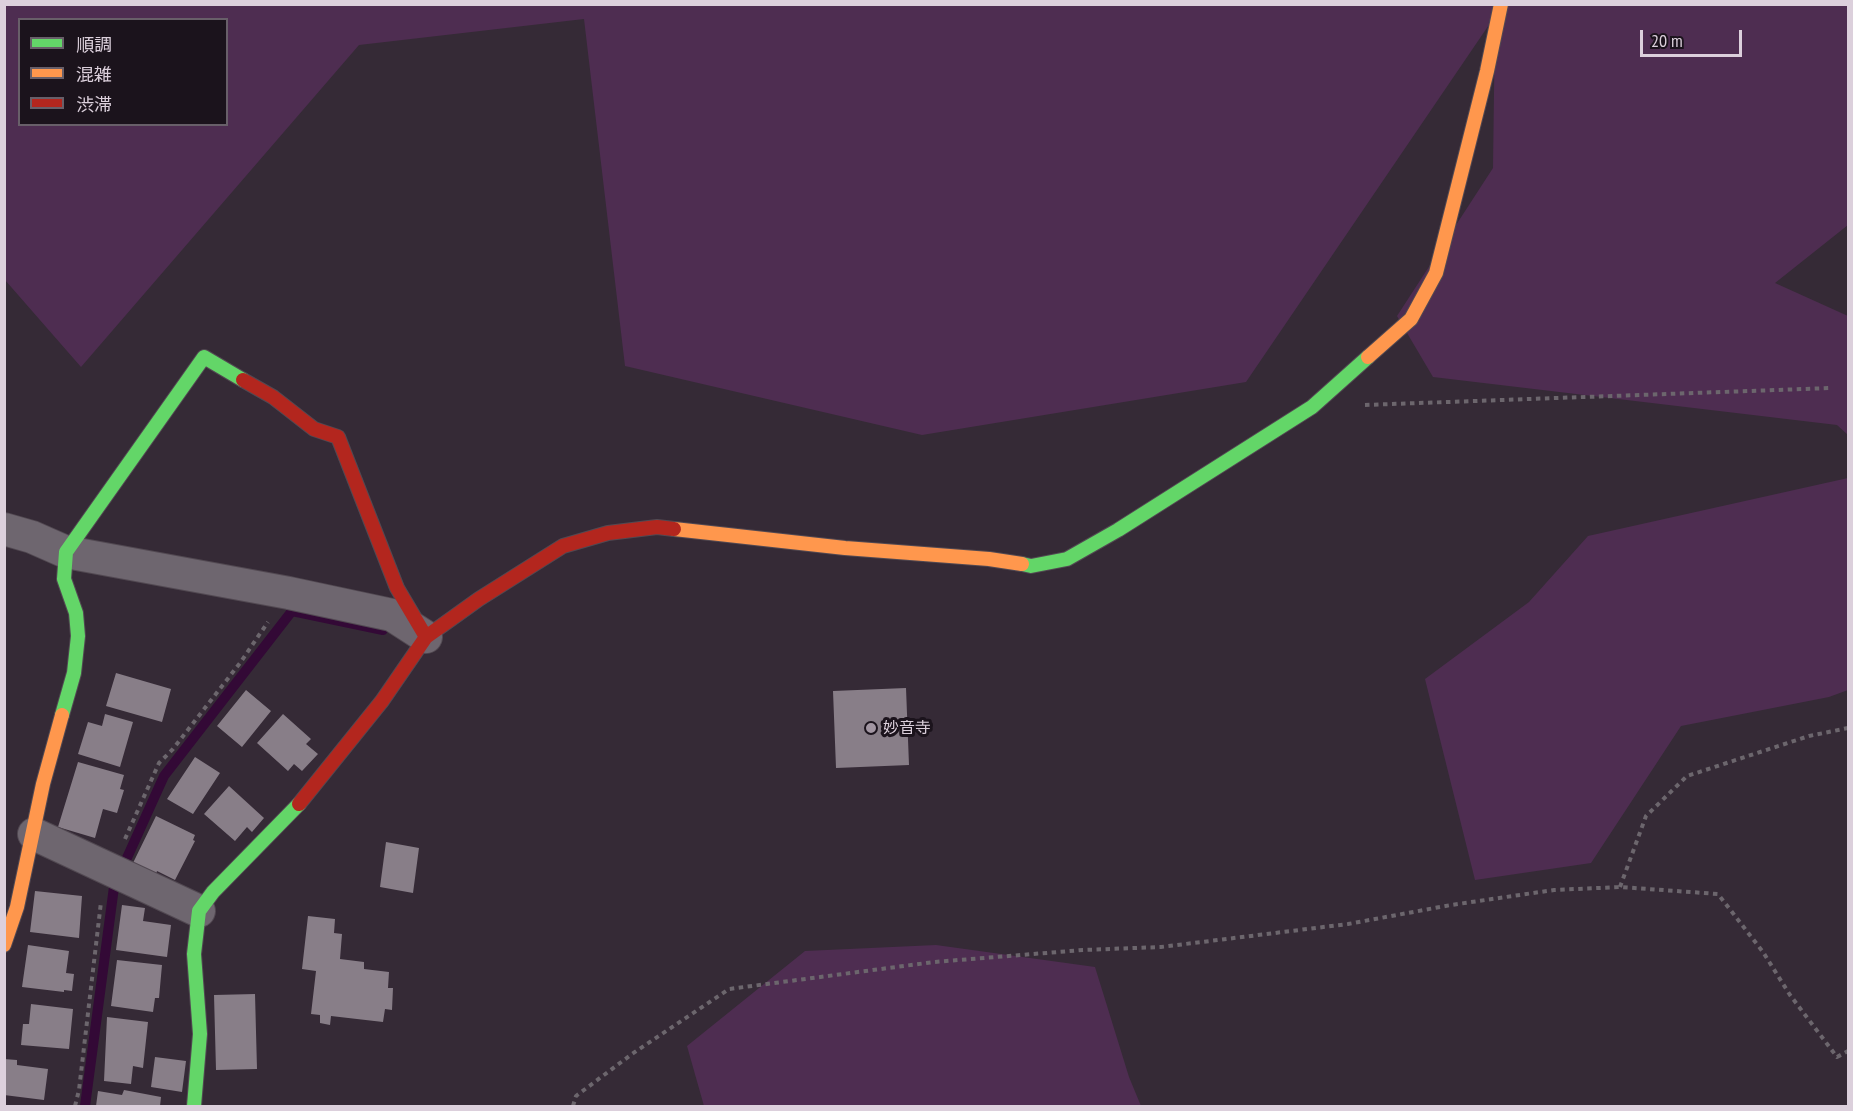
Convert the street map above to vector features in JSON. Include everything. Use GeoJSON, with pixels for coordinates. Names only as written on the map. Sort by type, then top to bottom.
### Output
{"type":"FeatureCollection","features":[{"type":"Feature","properties":{"kind":"street"},"geometry":{"type":"LineString","coordinates":[[194,1107],[200,1034],[194,954],[199,911],[213,892],[289,816],[382,701],[426,637],[479,599],[563,546],[608,533],[657,527],[834,547],[990,559],[1032,566],[1067,559],[1118,530],[1312,407],[1412,319],[1436,273],[1487,71],[1501,4]]}},
{"type":"Feature","properties":{"kind":"street"},"geometry":{"type":"LineString","coordinates":[[4,945],[34,834],[43,784],[75,673],[78,636],[76,613],[64,579],[66,552],[204,357],[273,397],[314,429],[338,437],[397,588],[426,637]]}},
{"type":"Feature","properties":{"kind":"street"},"geometry":{"type":"LineString","coordinates":[[4,529],[32,537],[66,552],[289,593],[392,615],[426,637]]}},
{"type":"Feature","properties":{"kind":"street"},"geometry":{"type":"LineString","coordinates":[[34,834],[199,911]]}},
{"type":"Feature","properties":{"kind":"path"},"geometry":{"type":"LineString","coordinates":[[1312,407],[1832,388]]}},
{"type":"Feature","properties":{"kind":"path"},"geometry":{"type":"LineString","coordinates":[[75,1107],[79,1090],[103,888],[110,869],[159,764],[240,663],[289,593]]}},
{"type":"Feature","properties":{"kind":"path"},"geometry":{"type":"LineString","coordinates":[[1620,887],[1646,816],[1688,776],[1809,736],[1848,728]]}},
{"type":"Feature","properties":{"kind":"path"},"geometry":{"type":"LineString","coordinates":[[573,1107],[576,1096],[632,1054],[729,989],[934,962],[1083,950],[1171,946],[1348,924],[1451,905],[1554,890],[1620,887],[1718,894],[1763,952],[1790,995],[1837,1057],[1848,1051]]}},
{"type":"Feature","properties":{"kind":"shaded area"},"geometry":{"type":"Polygon","coordinates":[[[4,5],[1848,5],[1848,225],[1775,283],[1848,316],[1848,435],[1837,425],[1433,377],[1397,316],[1493,168],[1495,16],[1246,382],[922,435],[625,366],[584,19],[359,45],[81,367],[5,280],[4,5]]]}},
{"type":"Feature","properties":{"kind":"shaded area"},"geometry":{"type":"Polygon","coordinates":[[[1848,478],[1848,690],[1829,697],[1681,726],[1591,863],[1475,880],[1425,679],[1529,602],[1588,536],[1848,478]]]}},
{"type":"Feature","properties":{"kind":"shaded area"},"geometry":{"type":"Polygon","coordinates":[[[936,945],[1095,967],[1129,1077],[1141,1106],[704,1106],[687,1046],[805,951],[936,945]]]}},
{"type":"Feature","properties":{"kind":"building"},"geometry":{"type":"Polygon","coordinates":[[[116,673],[171,689],[162,722],[106,706],[116,673]]]}},
{"type":"Feature","properties":{"kind":"building","name":"妙音寺"},"geometry":{"type":"Polygon","coordinates":[[[906,688],[909,765],[836,768],[833,691],[906,688]]]}},
{"type":"Feature","properties":{"kind":"building"},"geometry":{"type":"Polygon","coordinates":[[[246,690],[271,711],[242,747],[217,726],[246,690]]]}},
{"type":"Feature","properties":{"kind":"building"},"geometry":{"type":"Polygon","coordinates":[[[105,714],[133,722],[120,767],[78,754],[88,722],[102,726],[105,714]]]}},
{"type":"Feature","properties":{"kind":"building"},"geometry":{"type":"Polygon","coordinates":[[[283,714],[311,739],[306,744],[318,754],[302,771],[294,764],[288,771],[257,743],[283,714]]]}},
{"type":"Feature","properties":{"kind":"building"},"geometry":{"type":"Polygon","coordinates":[[[195,757],[220,773],[193,814],[167,799],[195,757]]]}},
{"type":"Feature","properties":{"kind":"building"},"geometry":{"type":"Polygon","coordinates":[[[78,762],[124,775],[120,789],[124,790],[117,813],[103,809],[95,838],[58,827],[78,762]]]}},
{"type":"Feature","properties":{"kind":"building"},"geometry":{"type":"Polygon","coordinates":[[[229,786],[264,818],[252,832],[247,827],[235,841],[204,814],[229,786]]]}},
{"type":"Feature","properties":{"kind":"building"},"geometry":{"type":"Polygon","coordinates":[[[156,816],[195,835],[193,840],[195,841],[175,880],[133,863],[156,816]]]}},
{"type":"Feature","properties":{"kind":"building"},"geometry":{"type":"Polygon","coordinates":[[[386,842],[419,848],[413,893],[380,887],[386,842]]]}},
{"type":"Feature","properties":{"kind":"building"},"geometry":{"type":"Polygon","coordinates":[[[35,891],[82,896],[79,938],[30,932],[35,891]]]}},
{"type":"Feature","properties":{"kind":"building"},"geometry":{"type":"Polygon","coordinates":[[[122,905],[145,908],[143,921],[171,925],[167,957],[116,950],[122,905]]]}},
{"type":"Feature","properties":{"kind":"building"},"geometry":{"type":"Polygon","coordinates":[[[308,916],[335,919],[334,933],[342,934],[340,959],[364,962],[364,969],[389,972],[388,988],[393,988],[392,1010],[385,1009],[383,1022],[331,1016],[330,1025],[320,1023],[320,1015],[311,1014],[316,971],[302,969],[308,916]]]}},
{"type":"Feature","properties":{"kind":"building"},"geometry":{"type":"Polygon","coordinates":[[[28,945],[69,951],[66,973],[74,974],[72,991],[22,987],[28,945]]]}},
{"type":"Feature","properties":{"kind":"building"},"geometry":{"type":"Polygon","coordinates":[[[117,960],[162,965],[159,998],[155,998],[153,1012],[111,1006],[117,960]]]}},
{"type":"Feature","properties":{"kind":"building"},"geometry":{"type":"Polygon","coordinates":[[[255,994],[257,1069],[216,1070],[214,995],[255,994]]]}},
{"type":"Feature","properties":{"kind":"building"},"geometry":{"type":"Polygon","coordinates":[[[31,1004],[73,1009],[69,1049],[21,1045],[23,1024],[29,1024],[31,1004]]]}},
{"type":"Feature","properties":{"kind":"building"},"geometry":{"type":"Polygon","coordinates":[[[107,1017],[148,1022],[143,1068],[133,1066],[131,1084],[104,1081],[107,1017]]]}},
{"type":"Feature","properties":{"kind":"building"},"geometry":{"type":"Polygon","coordinates":[[[155,1057],[186,1061],[182,1092],[151,1087],[155,1057]]]}},
{"type":"Feature","properties":{"kind":"building"},"geometry":{"type":"Polygon","coordinates":[[[4,1059],[17,1060],[17,1065],[48,1069],[44,1100],[4,1095],[4,1059]]]}},
{"type":"Feature","properties":{"kind":"building"},"geometry":{"type":"Polygon","coordinates":[[[124,1090],[161,1097],[160,1106],[96,1106],[98,1091],[122,1095],[124,1090]]]}},
{"type":"Feature","properties":{"kind":"waterway"},"geometry":{"type":"LineString","coordinates":[[126,860],[164,776],[292,611],[383,630]]}},
{"type":"Feature","properties":{"kind":"waterway"},"geometry":{"type":"LineString","coordinates":[[85,1106],[114,887]]}},
{"type":"Feature","properties":{"kind":"traffic: fast"},"geometry":{"type":"LineString","coordinates":[[62,715],[74,673],[78,636],[76,613],[64,579],[66,552],[204,357],[243,380]]}},
{"type":"Feature","properties":{"kind":"traffic: fast"},"geometry":{"type":"LineString","coordinates":[[1022,564],[1031,566],[1067,559],[1118,530],[1312,407],[1368,357]]}},
{"type":"Feature","properties":{"kind":"traffic: fast"},"geometry":{"type":"LineString","coordinates":[[194,1106],[200,1034],[194,954],[199,911],[213,892],[299,804]]}},
{"type":"Feature","properties":{"kind":"traffic: slow"},"geometry":{"type":"LineString","coordinates":[[1368,357],[1411,319],[1436,273],[1487,71],[1501,4]]}},
{"type":"Feature","properties":{"kind":"traffic: slow"},"geometry":{"type":"LineString","coordinates":[[674,529],[1022,564]]}},
{"type":"Feature","properties":{"kind":"traffic: slow"},"geometry":{"type":"LineString","coordinates":[[4,945],[17,907],[43,784],[62,715]]}},
{"type":"Feature","properties":{"kind":"traffic: jam"},"geometry":{"type":"LineString","coordinates":[[243,380],[273,397],[314,429],[338,437],[397,588],[426,637]]}},
{"type":"Feature","properties":{"kind":"traffic: jam"},"geometry":{"type":"LineString","coordinates":[[299,804],[382,701],[426,637],[479,599],[563,546],[608,533],[657,527],[674,529]]}},
{"type":"Feature","properties":{"kind":"place","name":"妙音寺"},"geometry":{"type":"Point","coordinates":[871,728]}}]}
